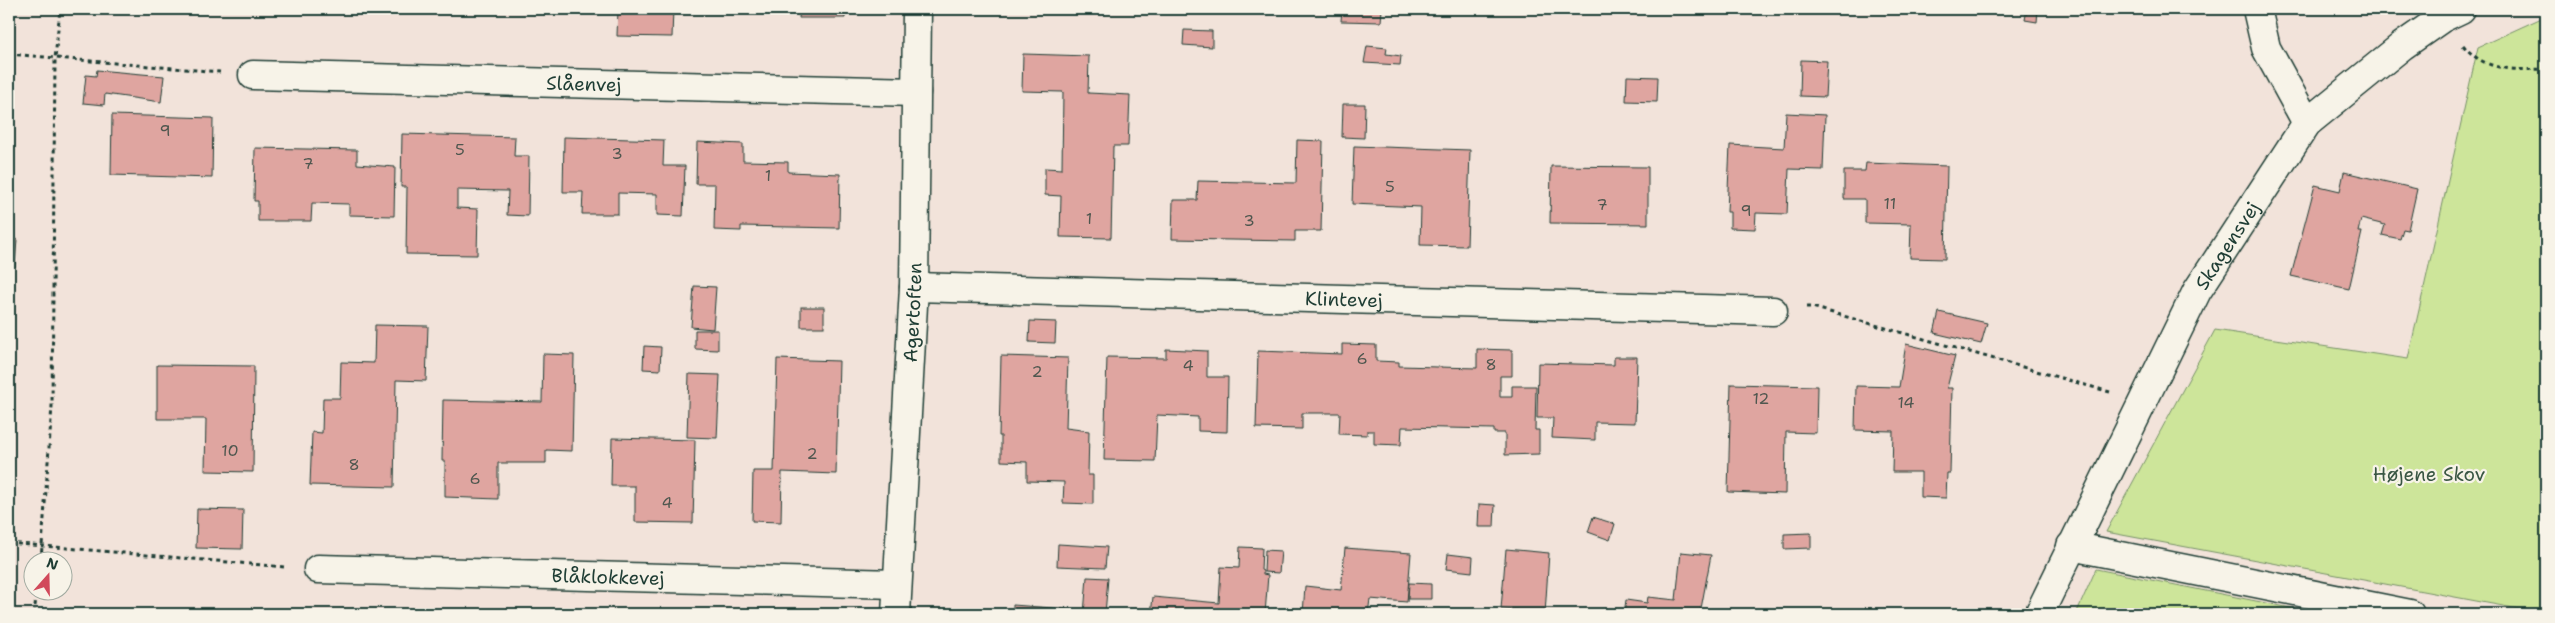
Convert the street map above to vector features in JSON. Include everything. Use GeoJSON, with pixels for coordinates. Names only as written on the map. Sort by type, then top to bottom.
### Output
{"type":"FeatureCollection","features":[{"type":"Feature","properties":{"kind":"street","name":"Agertoften"},"geometry":{"type":"LineString","coordinates":[[896,614],[896,584],[914,287],[917,9]]}},
{"type":"Feature","properties":{"kind":"street"},"geometry":{"type":"LineString","coordinates":[[2257,9],[2266,48],[2306,123]]}},
{"type":"Feature","properties":{"kind":"street","name":"Skagensvej"},"geometry":{"type":"LineString","coordinates":[[2039,614],[2197,291],[2306,123],[2451,14]]}},
{"type":"Feature","properties":{"kind":"street","name":"Slåenvej"},"geometry":{"type":"LineString","coordinates":[[253,75],[916,92]]}},
{"type":"Feature","properties":{"kind":"street","name":"Klintevej"},"geometry":{"type":"LineString","coordinates":[[914,287],[1773,311]]}},
{"type":"Feature","properties":{"kind":"street"},"geometry":{"type":"LineString","coordinates":[[2071,546],[2410,614]]}},
{"type":"Feature","properties":{"kind":"street","name":"Blåklokkevej"},"geometry":{"type":"LineString","coordinates":[[318,569],[896,584]]}},
{"type":"Feature","properties":{"kind":"path"},"geometry":{"type":"LineString","coordinates":[[43,550],[52,406],[55,59],[60,9]]}},
{"type":"Feature","properties":{"kind":"path"},"geometry":{"type":"LineString","coordinates":[[2451,14],[2471,55],[2488,65],[2512,70],[2546,68]]}},
{"type":"Feature","properties":{"kind":"path"},"geometry":{"type":"LineString","coordinates":[[9,54],[253,75]]}},
{"type":"Feature","properties":{"kind":"path"},"geometry":{"type":"LineString","coordinates":[[1773,311],[1812,306],[2142,401]]}},
{"type":"Feature","properties":{"kind":"path"},"geometry":{"type":"LineString","coordinates":[[9,542],[43,547],[318,569]]}},
{"type":"Feature","properties":{"kind":"path"},"geometry":{"type":"LineString","coordinates":[[34,614],[36,600]]}},
{"type":"Feature","properties":{"kind":"green space","name":"Højene Skov"},"geometry":{"type":"Polygon","coordinates":[[[2546,16],[2546,614],[2106,532],[2215,330],[2408,359],[2478,47],[2546,16]]]}},
{"type":"Feature","properties":{"kind":"green space"},"geometry":{"type":"Polygon","coordinates":[[[2096,569],[2321,614],[2076,614],[2096,569]]]}},
{"type":"Feature","properties":{"kind":"building"},"geometry":{"type":"Polygon","coordinates":[[[475,9],[518,9],[518,10],[475,9]]]}},
{"type":"Feature","properties":{"kind":"building"},"geometry":{"type":"Polygon","coordinates":[[[618,9],[673,9],[672,37],[617,36],[618,9]]]}},
{"type":"Feature","properties":{"kind":"building"},"geometry":{"type":"Polygon","coordinates":[[[800,9],[845,9],[845,18],[799,18],[800,9]]]}},
{"type":"Feature","properties":{"kind":"building"},"geometry":{"type":"Polygon","coordinates":[[[1342,9],[1382,9],[1381,22],[1341,21],[1342,9]]]}},
{"type":"Feature","properties":{"kind":"building"},"geometry":{"type":"Polygon","coordinates":[[[2027,9],[2038,9],[2037,22],[2025,20],[2027,9]]]}},
{"type":"Feature","properties":{"kind":"building"},"geometry":{"type":"Polygon","coordinates":[[[1184,30],[1212,31],[1212,47],[1183,45],[1184,30]]]}},
{"type":"Feature","properties":{"kind":"building"},"geometry":{"type":"Polygon","coordinates":[[[1367,46],[1387,48],[1386,54],[1401,56],[1400,65],[1364,63],[1367,46]]]}},
{"type":"Feature","properties":{"kind":"building"},"geometry":{"type":"Polygon","coordinates":[[[1023,54],[1089,56],[1088,93],[1130,95],[1128,146],[1113,146],[1111,238],[1060,237],[1061,196],[1045,195],[1045,168],[1062,169],[1063,92],[1022,91],[1023,54]]]}},
{"type":"Feature","properties":{"kind":"building"},"geometry":{"type":"Polygon","coordinates":[[[1801,60],[1827,61],[1825,97],[1800,96],[1801,60]]]}},
{"type":"Feature","properties":{"kind":"building"},"geometry":{"type":"Polygon","coordinates":[[[97,70],[164,76],[161,102],[105,94],[104,105],[83,103],[86,75],[96,76],[97,70]]]}},
{"type":"Feature","properties":{"kind":"building"},"geometry":{"type":"Polygon","coordinates":[[[1627,76],[1658,77],[1657,102],[1626,101],[1627,76]]]}},
{"type":"Feature","properties":{"kind":"building"},"geometry":{"type":"Polygon","coordinates":[[[1343,104],[1365,104],[1364,138],[1342,137],[1343,104]]]}},
{"type":"Feature","properties":{"kind":"building"},"geometry":{"type":"Polygon","coordinates":[[[1786,113],[1825,115],[1823,170],[1789,169],[1787,214],[1756,213],[1755,229],[1730,228],[1730,212],[1727,212],[1730,145],[1784,148],[1786,113]]]}},
{"type":"Feature","properties":{"kind":"building"},"geometry":{"type":"Polygon","coordinates":[[[112,115],[213,118],[212,178],[111,175],[112,115]]]}},
{"type":"Feature","properties":{"kind":"building"},"geometry":{"type":"Polygon","coordinates":[[[402,134],[515,137],[514,156],[529,156],[528,216],[507,215],[508,191],[457,190],[457,208],[478,209],[477,255],[406,254],[407,187],[401,187],[402,134]]]}},
{"type":"Feature","properties":{"kind":"building"},"geometry":{"type":"Polygon","coordinates":[[[564,137],[664,140],[663,166],[685,166],[683,216],[657,215],[657,194],[618,193],[618,214],[582,214],[583,192],[563,192],[564,137]]]}},
{"type":"Feature","properties":{"kind":"building"},"geometry":{"type":"Polygon","coordinates":[[[1297,140],[1323,141],[1321,231],[1295,231],[1295,241],[1172,239],[1173,200],[1197,200],[1198,181],[1296,183],[1297,140]]]}},
{"type":"Feature","properties":{"kind":"building"},"geometry":{"type":"Polygon","coordinates":[[[697,142],[743,144],[743,161],[788,162],[788,172],[840,174],[839,228],[741,226],[741,231],[714,230],[715,184],[696,184],[697,142]]]}},
{"type":"Feature","properties":{"kind":"building"},"geometry":{"type":"Polygon","coordinates":[[[1354,146],[1470,150],[1467,246],[1420,245],[1421,207],[1352,204],[1354,146]]]}},
{"type":"Feature","properties":{"kind":"building"},"geometry":{"type":"Polygon","coordinates":[[[255,148],[357,150],[357,164],[395,167],[394,216],[349,215],[349,204],[312,203],[311,221],[258,221],[258,201],[254,201],[255,148]]]}},
{"type":"Feature","properties":{"kind":"building"},"geometry":{"type":"Polygon","coordinates":[[[1866,163],[1947,166],[1945,259],[1910,258],[1911,224],[1865,223],[1865,199],[1844,199],[1844,171],[1865,171],[1866,163]]]}},
{"type":"Feature","properties":{"kind":"building"},"geometry":{"type":"Polygon","coordinates":[[[1551,166],[1648,167],[1648,224],[1550,223],[1551,166]]]}},
{"type":"Feature","properties":{"kind":"building"},"geometry":{"type":"Polygon","coordinates":[[[2344,172],[2417,189],[2408,230],[2403,229],[2400,239],[2382,235],[2385,225],[2361,219],[2358,232],[2362,232],[2349,289],[2291,276],[2315,185],[2340,191],[2344,172]]]}},
{"type":"Feature","properties":{"kind":"building"},"geometry":{"type":"Polygon","coordinates":[[[9,238],[17,239],[15,267],[11,267],[10,281],[9,238]]]}},
{"type":"Feature","properties":{"kind":"building"},"geometry":{"type":"Polygon","coordinates":[[[694,286],[716,287],[713,329],[691,327],[694,286]]]}},
{"type":"Feature","properties":{"kind":"building"},"geometry":{"type":"Polygon","coordinates":[[[801,307],[824,307],[824,327],[801,327],[801,307]]]}},
{"type":"Feature","properties":{"kind":"building"},"geometry":{"type":"Polygon","coordinates":[[[1939,312],[1987,323],[1981,344],[1934,333],[1939,312]]]}},
{"type":"Feature","properties":{"kind":"building"},"geometry":{"type":"Polygon","coordinates":[[[1030,321],[1056,322],[1055,343],[1029,342],[1030,321]]]}},
{"type":"Feature","properties":{"kind":"building"},"geometry":{"type":"Polygon","coordinates":[[[375,325],[428,326],[426,381],[396,380],[394,487],[310,485],[312,432],[322,433],[323,398],[340,398],[341,362],[374,363],[375,325]]]}},
{"type":"Feature","properties":{"kind":"building"},"geometry":{"type":"Polygon","coordinates":[[[695,330],[718,330],[718,350],[695,349],[695,330]]]}},
{"type":"Feature","properties":{"kind":"building"},"geometry":{"type":"Polygon","coordinates":[[[1342,344],[1376,345],[1376,361],[1399,362],[1399,366],[1477,368],[1477,349],[1512,350],[1512,376],[1500,376],[1500,397],[1512,397],[1512,386],[1536,386],[1535,430],[1539,430],[1539,454],[1505,455],[1505,433],[1494,433],[1494,429],[1402,427],[1401,445],[1374,444],[1374,431],[1367,431],[1367,435],[1339,434],[1340,413],[1302,413],[1302,429],[1256,428],[1258,351],[1342,354],[1342,344]]]}},
{"type":"Feature","properties":{"kind":"building"},"geometry":{"type":"Polygon","coordinates":[[[1906,344],[1955,356],[1947,388],[1952,388],[1950,473],[1947,473],[1946,498],[1921,497],[1921,472],[1892,472],[1893,431],[1855,430],[1856,386],[1899,387],[1906,344]]]}},
{"type":"Feature","properties":{"kind":"building"},"geometry":{"type":"Polygon","coordinates":[[[644,346],[661,347],[660,370],[643,369],[644,346]]]}},
{"type":"Feature","properties":{"kind":"building"},"geometry":{"type":"Polygon","coordinates":[[[1166,349],[1207,351],[1207,377],[1228,377],[1227,432],[1198,431],[1198,417],[1157,415],[1155,461],[1104,460],[1107,357],[1166,358],[1166,349]]]}},
{"type":"Feature","properties":{"kind":"building"},"geometry":{"type":"Polygon","coordinates":[[[543,354],[574,355],[572,451],[546,450],[546,463],[498,463],[498,499],[445,497],[445,461],[442,461],[443,400],[542,402],[543,354]]]}},
{"type":"Feature","properties":{"kind":"building"},"geometry":{"type":"Polygon","coordinates":[[[1001,356],[1068,358],[1066,428],[1089,431],[1088,475],[1093,475],[1093,504],[1063,503],[1064,482],[1027,481],[1027,462],[1001,461],[1001,436],[999,436],[1001,356]]]}},
{"type":"Feature","properties":{"kind":"building"},"geometry":{"type":"Polygon","coordinates":[[[1614,357],[1637,357],[1635,423],[1595,422],[1595,440],[1552,438],[1553,418],[1537,418],[1538,363],[1614,365],[1614,357]]]}},
{"type":"Feature","properties":{"kind":"building"},"geometry":{"type":"Polygon","coordinates":[[[777,359],[839,361],[836,474],[782,472],[781,522],[752,521],[753,471],[774,471],[777,359]]]}},
{"type":"Feature","properties":{"kind":"building"},"geometry":{"type":"Polygon","coordinates":[[[157,365],[254,366],[253,472],[205,471],[206,419],[157,419],[157,365]]]}},
{"type":"Feature","properties":{"kind":"building"},"geometry":{"type":"Polygon","coordinates":[[[689,374],[720,375],[717,438],[687,437],[689,374]]]}},
{"type":"Feature","properties":{"kind":"building"},"geometry":{"type":"Polygon","coordinates":[[[1731,384],[1817,386],[1816,433],[1786,432],[1785,494],[1728,492],[1731,384]]]}},
{"type":"Feature","properties":{"kind":"building"},"geometry":{"type":"Polygon","coordinates":[[[612,438],[695,440],[693,523],[635,522],[635,486],[611,486],[612,438]]]}},
{"type":"Feature","properties":{"kind":"building"},"geometry":{"type":"Polygon","coordinates":[[[1479,504],[1495,505],[1494,527],[1478,527],[1479,504]]]}},
{"type":"Feature","properties":{"kind":"building"},"geometry":{"type":"Polygon","coordinates":[[[197,509],[243,510],[242,549],[196,548],[197,509]]]}},
{"type":"Feature","properties":{"kind":"building"},"geometry":{"type":"Polygon","coordinates":[[[1593,517],[1615,524],[1610,540],[1588,532],[1593,517]]]}},
{"type":"Feature","properties":{"kind":"building"},"geometry":{"type":"Polygon","coordinates":[[[1811,533],[1811,548],[1784,549],[1784,534],[1811,533]]]}},
{"type":"Feature","properties":{"kind":"building"},"geometry":{"type":"Polygon","coordinates":[[[1058,544],[1107,547],[1105,568],[1057,566],[1058,544]]]}},
{"type":"Feature","properties":{"kind":"building"},"geometry":{"type":"Polygon","coordinates":[[[1240,547],[1262,548],[1261,570],[1263,574],[1268,575],[1265,614],[1151,614],[1153,597],[1219,603],[1221,567],[1239,568],[1240,547]]]}},
{"type":"Feature","properties":{"kind":"building"},"geometry":{"type":"Polygon","coordinates":[[[1345,548],[1411,553],[1407,602],[1370,599],[1368,614],[1303,614],[1305,586],[1341,590],[1345,548]]]}},
{"type":"Feature","properties":{"kind":"building"},"geometry":{"type":"Polygon","coordinates":[[[1506,549],[1549,553],[1545,614],[1518,614],[1518,610],[1501,609],[1506,549]]]}},
{"type":"Feature","properties":{"kind":"building"},"geometry":{"type":"Polygon","coordinates":[[[1265,550],[1281,551],[1279,573],[1264,572],[1265,550]]]}},
{"type":"Feature","properties":{"kind":"building"},"geometry":{"type":"Polygon","coordinates":[[[1681,552],[1711,555],[1700,614],[1624,614],[1626,600],[1647,603],[1648,597],[1676,600],[1681,552]]]}},
{"type":"Feature","properties":{"kind":"building"},"geometry":{"type":"Polygon","coordinates":[[[1448,554],[1473,557],[1472,572],[1446,569],[1448,554]]]}},
{"type":"Feature","properties":{"kind":"building"},"geometry":{"type":"Polygon","coordinates":[[[1087,577],[1108,578],[1105,614],[1084,614],[1087,577]]]}},
{"type":"Feature","properties":{"kind":"building"},"geometry":{"type":"Polygon","coordinates":[[[1409,583],[1431,584],[1431,599],[1408,599],[1409,583]]]}},
{"type":"Feature","properties":{"kind":"building"},"geometry":{"type":"Polygon","coordinates":[[[1013,605],[1079,610],[1079,614],[1013,614],[1013,605]]]}},
{"type":"Feature","properties":{"kind":"building"},"geometry":{"type":"Polygon","coordinates":[[[1436,612],[1467,614],[1435,614],[1436,612]]]}}]}
